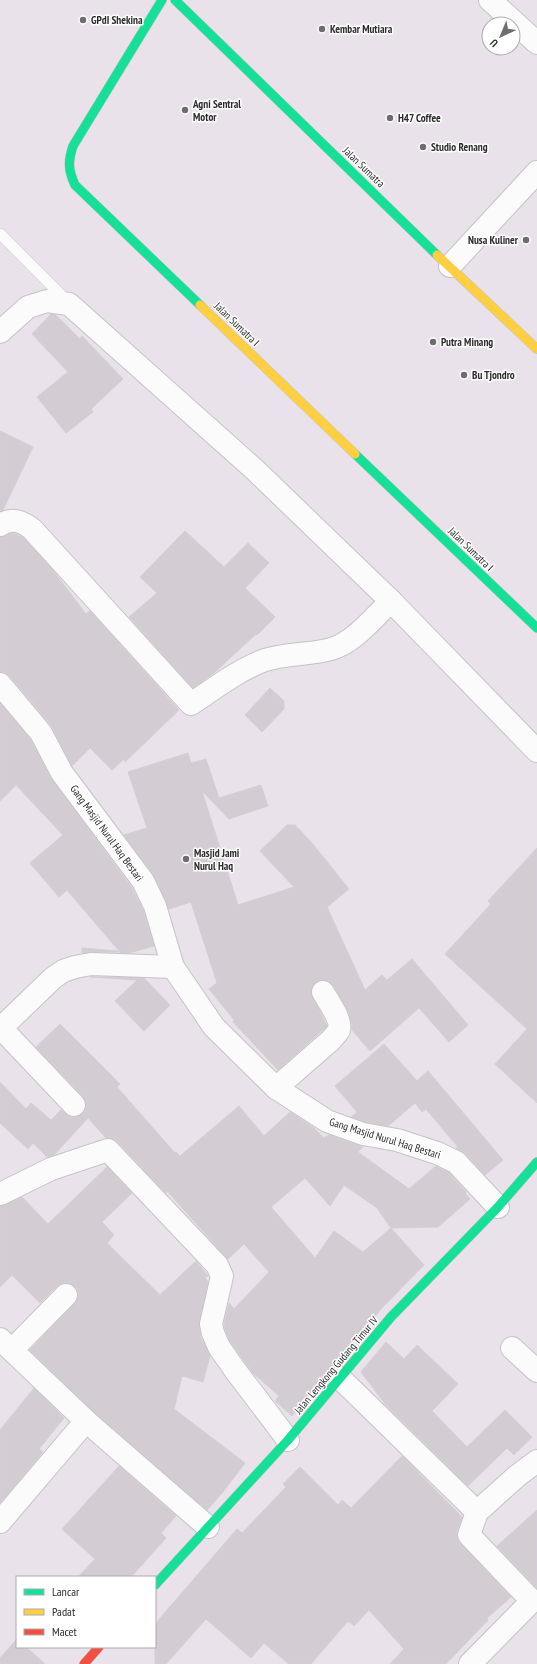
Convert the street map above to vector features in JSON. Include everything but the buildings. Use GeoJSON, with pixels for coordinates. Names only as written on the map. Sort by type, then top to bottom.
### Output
{"type":"FeatureCollection","features":[{"type":"Feature","properties":{"kind":"street","name":"Jalan Sumatra I"},"geometry":{"type":"LineString","coordinates":[[162,0],[73,146],[67,163],[69,174],[75,185],[537,628]]}},
{"type":"Feature","properties":{"kind":"street","name":"Jalan Sumatra"},"geometry":{"type":"LineString","coordinates":[[175,0],[537,349]]}},
{"type":"Feature","properties":{"kind":"street"},"geometry":{"type":"LineString","coordinates":[[496,2],[537,43]]}},
{"type":"Feature","properties":{"kind":"street"},"geometry":{"type":"LineString","coordinates":[[450,266],[537,172]]}},
{"type":"Feature","properties":{"kind":"street"},"geometry":{"type":"LineString","coordinates":[[0,332],[28,307],[47,301],[70,304],[254,468],[391,601],[537,751]]}},
{"type":"Feature","properties":{"kind":"street"},"geometry":{"type":"LineString","coordinates":[[0,525],[11,521],[22,521],[32,528],[190,704],[246,669],[265,660],[331,649],[343,644],[355,635],[391,601]]}},
{"type":"Feature","properties":{"kind":"street","name":"Gang Masjid Nurul Haq Bestari"},"geometry":{"type":"LineString","coordinates":[[0,684],[42,733],[62,773],[143,881],[155,906],[173,967],[214,1027],[276,1088],[327,1121],[363,1134],[396,1140],[456,1162],[498,1207]]}},
{"type":"Feature","properties":{"kind":"street"},"geometry":{"type":"LineString","coordinates":[[74,1105],[0,1028],[53,978],[63,971],[91,964],[173,967]]}},
{"type":"Feature","properties":{"kind":"street"},"geometry":{"type":"LineString","coordinates":[[276,1088],[338,1031],[340,1026],[338,1018],[323,992]]}},
{"type":"Feature","properties":{"kind":"street"},"geometry":{"type":"LineString","coordinates":[[0,1194],[51,1169],[108,1150],[217,1265],[222,1276],[212,1324],[213,1333],[235,1370],[288,1440]]}},
{"type":"Feature","properties":{"kind":"street","name":"Jalan Lengkong Gudang Timur IV"},"geometry":{"type":"LineString","coordinates":[[156,1584],[288,1440],[391,1317],[498,1207],[537,1162]]}},
{"type":"Feature","properties":{"kind":"street"},"geometry":{"type":"LineString","coordinates":[[66,1295],[6,1344],[86,1421],[208,1527]]}},
{"type":"Feature","properties":{"kind":"street"},"geometry":{"type":"LineString","coordinates":[[512,1348],[537,1371]]}},
{"type":"Feature","properties":{"kind":"street"},"geometry":{"type":"LineString","coordinates":[[340,1378],[477,1512]]}},
{"type":"Feature","properties":{"kind":"street"},"geometry":{"type":"LineString","coordinates":[[0,1522],[86,1421]]}},
{"type":"Feature","properties":{"kind":"street"},"geometry":{"type":"LineString","coordinates":[[470,1664],[532,1601],[469,1535],[477,1512],[517,1476],[537,1461]]}},
{"type":"Feature","properties":{"kind":"street"},"geometry":{"type":"LineString","coordinates":[[84,1664],[98,1648]]}},
{"type":"Feature","properties":{"kind":"lane"},"geometry":{"type":"LineString","coordinates":[[0,234],[70,304]]}},
{"type":"Feature","properties":{"kind":"traffic: fast"},"geometry":{"type":"LineString","coordinates":[[162,0],[73,146],[70,156],[70,170],[75,185],[200,305]]}},
{"type":"Feature","properties":{"kind":"traffic: fast"},"geometry":{"type":"LineString","coordinates":[[175,0],[437,255]]}},
{"type":"Feature","properties":{"kind":"traffic: fast"},"geometry":{"type":"LineString","coordinates":[[355,454],[537,628]]}},
{"type":"Feature","properties":{"kind":"traffic: fast"},"geometry":{"type":"LineString","coordinates":[[156,1584],[288,1440],[391,1317],[498,1207],[537,1162]]}},
{"type":"Feature","properties":{"kind":"traffic: slow"},"geometry":{"type":"LineString","coordinates":[[437,255],[537,349]]}},
{"type":"Feature","properties":{"kind":"traffic: slow"},"geometry":{"type":"LineString","coordinates":[[200,305],[355,454]]}},
{"type":"Feature","properties":{"kind":"traffic: jam"},"geometry":{"type":"LineString","coordinates":[[84,1664],[98,1648]]}},
{"type":"Feature","properties":{"kind":"place","name":"GPdI Shekina"},"geometry":{"type":"Point","coordinates":[83,20]}},
{"type":"Feature","properties":{"kind":"place","name":"Kembar Mutiara"},"geometry":{"type":"Point","coordinates":[322,29]}},
{"type":"Feature","properties":{"kind":"place","name":"Agni Sentral Motor"},"geometry":{"type":"Point","coordinates":[185,110]}},
{"type":"Feature","properties":{"kind":"place","name":"H47 Coffee"},"geometry":{"type":"Point","coordinates":[390,118]}},
{"type":"Feature","properties":{"kind":"place","name":"Studio Renang"},"geometry":{"type":"Point","coordinates":[423,147]}},
{"type":"Feature","properties":{"kind":"place","name":"Nusa Kuliner"},"geometry":{"type":"Point","coordinates":[526,240]}},
{"type":"Feature","properties":{"kind":"place","name":"Putra Minang"},"geometry":{"type":"Point","coordinates":[433,342]}},
{"type":"Feature","properties":{"kind":"place","name":"Bu Tjondro"},"geometry":{"type":"Point","coordinates":[464,375]}},
{"type":"Feature","properties":{"kind":"place","name":"Masjid Jami Nurul Haq"},"geometry":{"type":"Point","coordinates":[186,859]}}]}
